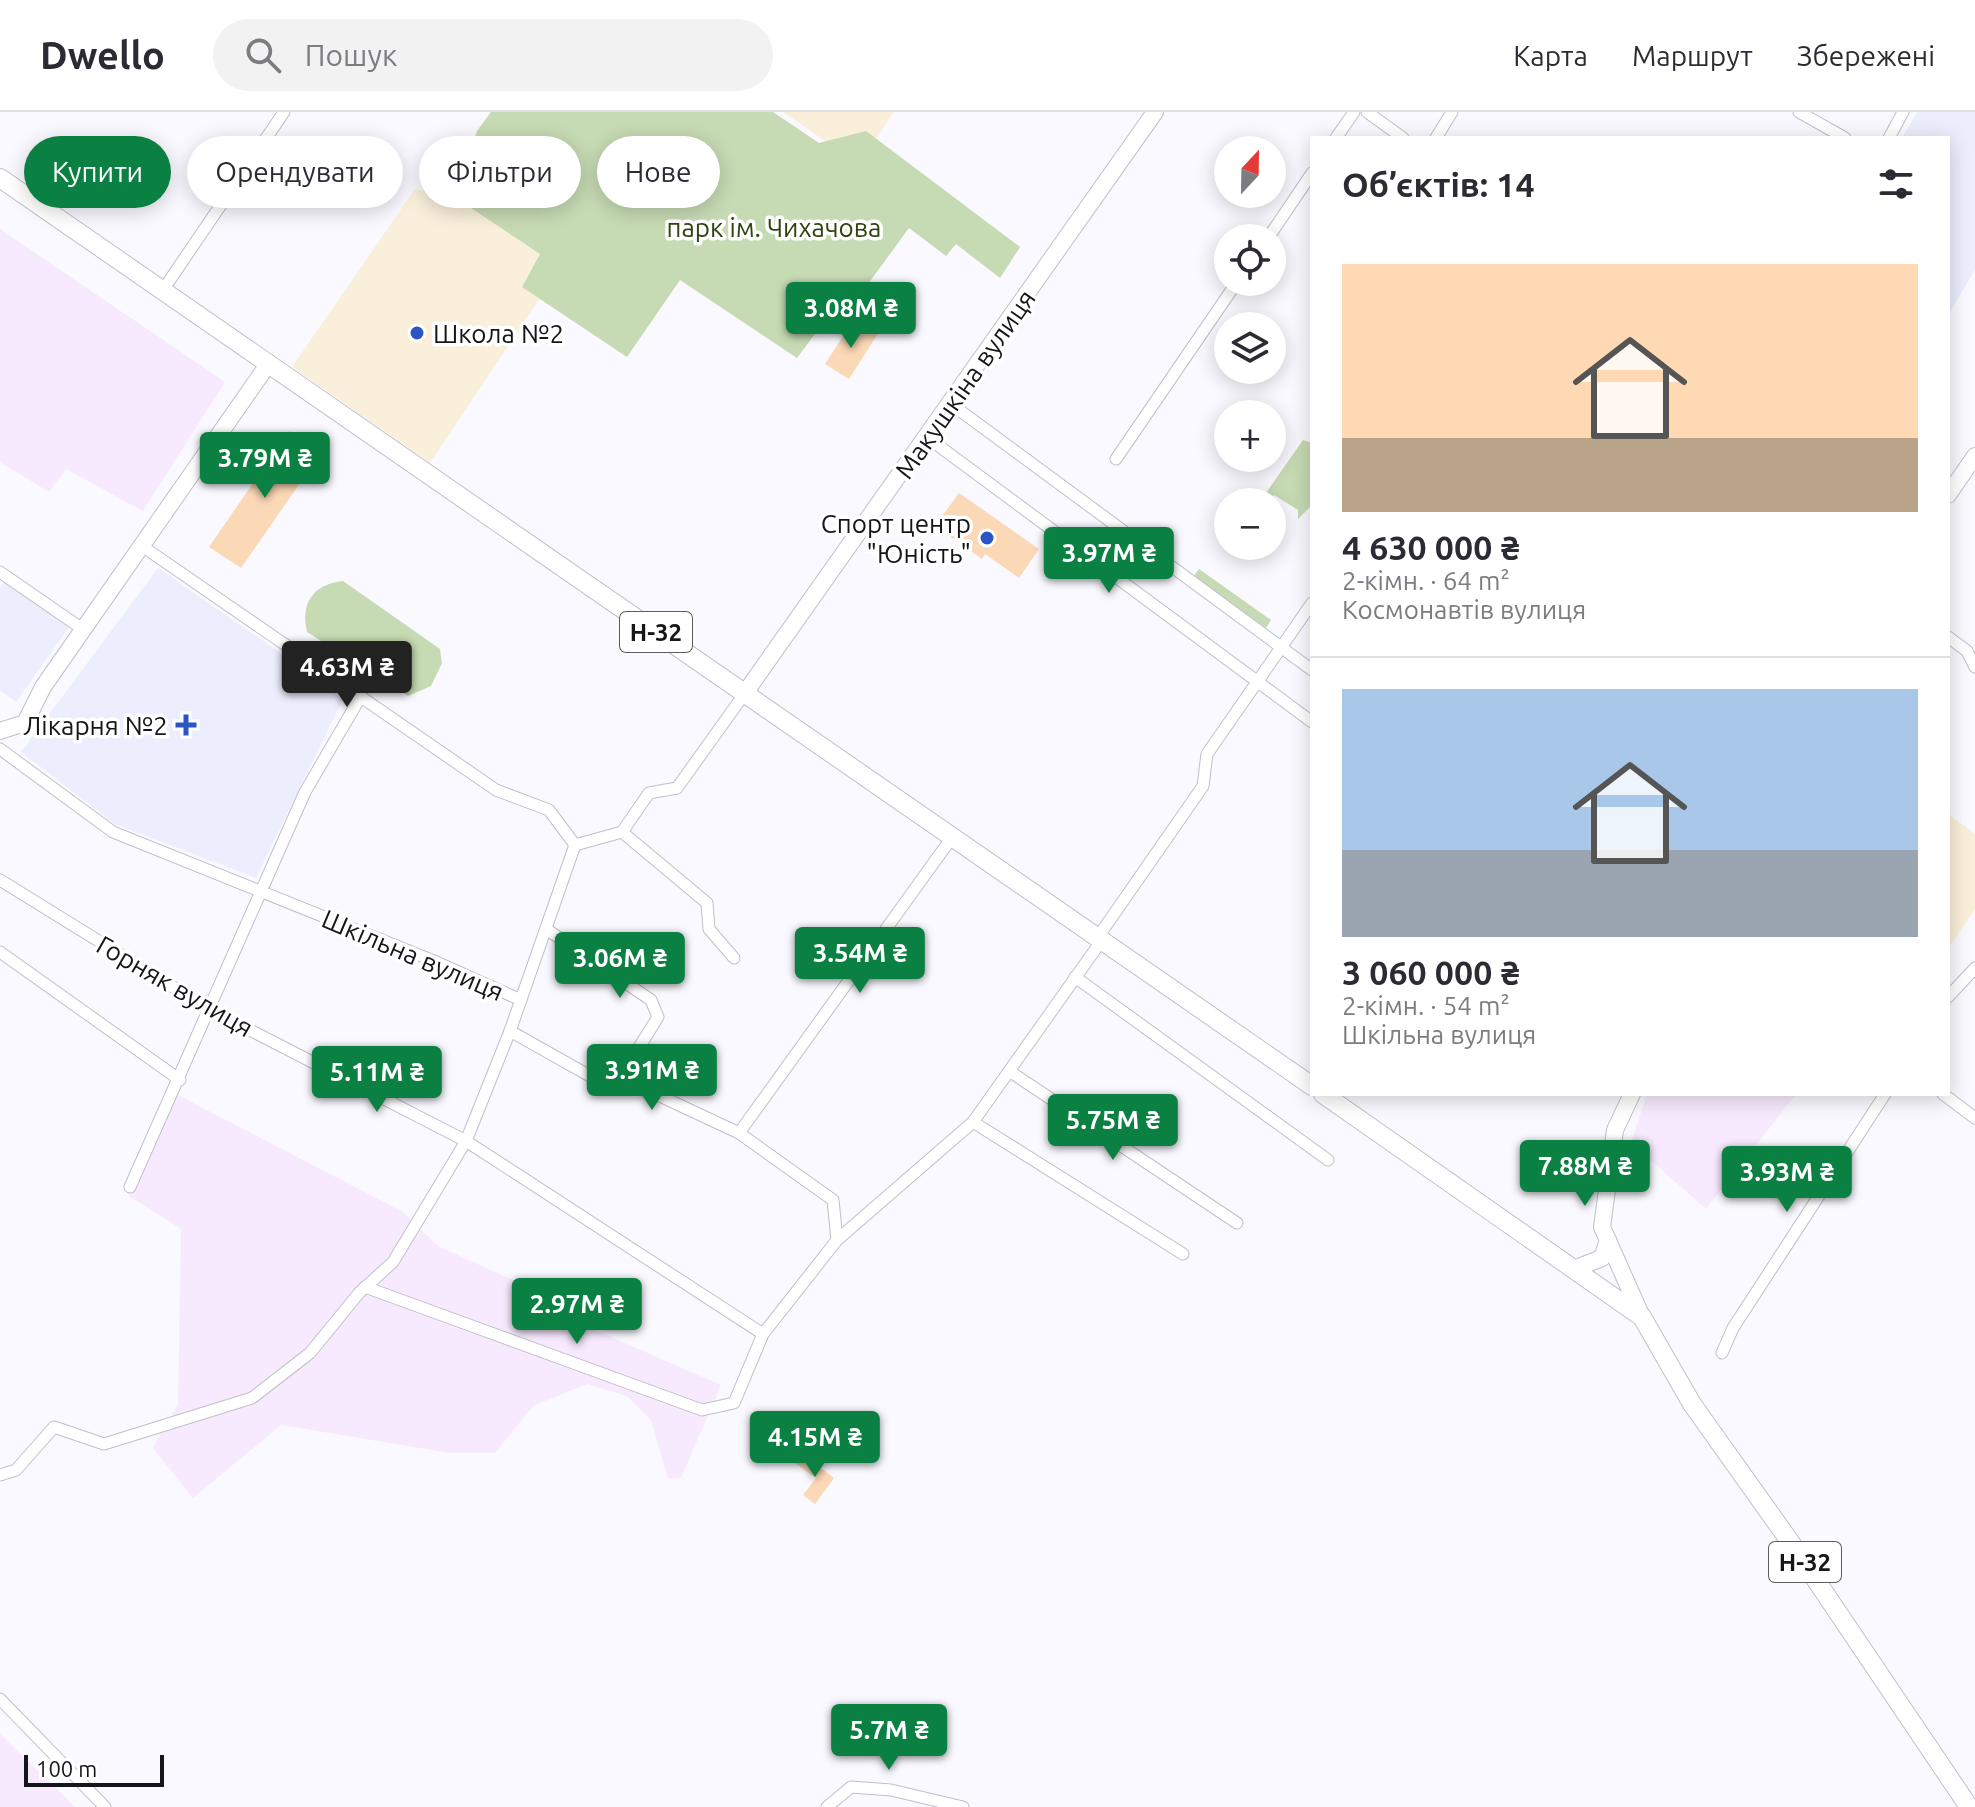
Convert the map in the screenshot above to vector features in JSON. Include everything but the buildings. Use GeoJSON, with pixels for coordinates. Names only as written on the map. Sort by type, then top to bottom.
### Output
{"type":"FeatureCollection","features":[{"type":"Feature","properties":{"kind":"main road","name":"Н-32"},"geometry":{"type":"LineString","coordinates":[[0,178],[1310,1085]]}},
{"type":"Feature","properties":{"kind":"main road","name":"Н-32"},"geometry":{"type":"LineString","coordinates":[[1326,1096],[1642,1317],[1692,1404],[1791,1543],[1969,1807]]}},
{"type":"Feature","properties":{"kind":"street"},"geometry":{"type":"LineString","coordinates":[[163,290],[284,112]]}},
{"type":"Feature","properties":{"kind":"street","name":"Макушкіна вулиця"},"geometry":{"type":"LineString","coordinates":[[745,693],[928,438],[1155,112]]}},
{"type":"Feature","properties":{"kind":"street"},"geometry":{"type":"LineString","coordinates":[[1337,136],[1354,112]]}},
{"type":"Feature","properties":{"kind":"street"},"geometry":{"type":"LineString","coordinates":[[1367,112],[1400,136]]}},
{"type":"Feature","properties":{"kind":"street"},"geometry":{"type":"LineString","coordinates":[[1437,136],[1452,112]]}},
{"type":"Feature","properties":{"kind":"street"},"geometry":{"type":"LineString","coordinates":[[1799,112],[1841,136]]}},
{"type":"Feature","properties":{"kind":"street"},"geometry":{"type":"LineString","coordinates":[[1890,136],[1903,112]]}},
{"type":"Feature","properties":{"kind":"street"},"geometry":{"type":"LineString","coordinates":[[1277,224],[1310,176]]}},
{"type":"Feature","properties":{"kind":"street"},"geometry":{"type":"LineString","coordinates":[[1116,459],[1227,296]]}},
{"type":"Feature","properties":{"kind":"street"},"geometry":{"type":"LineString","coordinates":[[0,731],[25,723],[43,687],[269,363]]}},
{"type":"Feature","properties":{"kind":"street"},"geometry":{"type":"LineString","coordinates":[[951,404],[1310,669]]}},
{"type":"Feature","properties":{"kind":"street"},"geometry":{"type":"LineString","coordinates":[[928,438],[1310,721]]}},
{"type":"Feature","properties":{"kind":"street"},"geometry":{"type":"LineString","coordinates":[[1950,492],[1975,456]]}},
{"type":"Feature","properties":{"kind":"street"},"geometry":{"type":"LineString","coordinates":[[142,546],[496,790],[549,810],[575,845]]}},
{"type":"Feature","properties":{"kind":"street"},"geometry":{"type":"LineString","coordinates":[[0,572],[84,630]]}},
{"type":"Feature","properties":{"kind":"street"},"geometry":{"type":"LineString","coordinates":[[365,1287],[702,1410],[734,1403],[763,1334],[837,1240],[973,1122],[1203,786],[1207,754],[1279,646],[1310,606]]}},
{"type":"Feature","properties":{"kind":"street"},"geometry":{"type":"LineString","coordinates":[[1950,638],[1967,651],[1975,667]]}},
{"type":"Feature","properties":{"kind":"street"},"geometry":{"type":"LineString","coordinates":[[575,845],[622,832],[649,793],[677,788],[745,693]]}},
{"type":"Feature","properties":{"kind":"street"},"geometry":{"type":"LineString","coordinates":[[130,1187],[305,792],[361,696]]}},
{"type":"Feature","properties":{"kind":"street","name":"Шкільна вулиця"},"geometry":{"type":"LineString","coordinates":[[0,749],[113,832],[521,1000],[510,1031],[613,1089],[643,1088],[739,1133],[833,1200],[837,1240]]}},
{"type":"Feature","properties":{"kind":"street"},"geometry":{"type":"LineString","coordinates":[[622,832],[707,903],[709,929],[734,958]]}},
{"type":"Feature","properties":{"kind":"street"},"geometry":{"type":"LineString","coordinates":[[739,1133],[953,836]]}},
{"type":"Feature","properties":{"kind":"street"},"geometry":{"type":"LineString","coordinates":[[521,1000],[575,845]]}},
{"type":"Feature","properties":{"kind":"street","name":"Горняк вулиця"},"geometry":{"type":"LineString","coordinates":[[0,880],[207,1008],[466,1141],[763,1334]]}},
{"type":"Feature","properties":{"kind":"street"},"geometry":{"type":"LineString","coordinates":[[546,929],[651,1000],[658,1017],[613,1089]]}},
{"type":"Feature","properties":{"kind":"street"},"geometry":{"type":"LineString","coordinates":[[0,952],[180,1080]]}},
{"type":"Feature","properties":{"kind":"street"},"geometry":{"type":"LineString","coordinates":[[1950,995],[1975,968]]}},
{"type":"Feature","properties":{"kind":"street"},"geometry":{"type":"LineString","coordinates":[[1075,977],[1328,1160]]}},
{"type":"Feature","properties":{"kind":"street"},"geometry":{"type":"LineString","coordinates":[[0,1475],[16,1470],[54,1427],[104,1444],[252,1398],[310,1353],[365,1287],[393,1262],[466,1141],[510,1031]]}},
{"type":"Feature","properties":{"kind":"street"},"geometry":{"type":"LineString","coordinates":[[1009,1071],[1237,1223]]}},
{"type":"Feature","properties":{"kind":"street"},"geometry":{"type":"LineString","coordinates":[[1631,1096],[1615,1130],[1602,1227],[1642,1317]]}},
{"type":"Feature","properties":{"kind":"street"},"geometry":{"type":"LineString","coordinates":[[1722,1353],[1733,1328],[1884,1096]]}},
{"type":"Feature","properties":{"kind":"street"},"geometry":{"type":"LineString","coordinates":[[1946,1096],[1975,1118]]}},
{"type":"Feature","properties":{"kind":"street"},"geometry":{"type":"LineString","coordinates":[[973,1122],[1183,1254]]}},
{"type":"Feature","properties":{"kind":"street"},"geometry":{"type":"LineString","coordinates":[[1574,1269],[1602,1258],[1608,1240]]}},
{"type":"Feature","properties":{"kind":"street"},"geometry":{"type":"LineString","coordinates":[[0,1699],[105,1807]]}},
{"type":"Feature","properties":{"kind":"street"},"geometry":{"type":"LineString","coordinates":[[827,1807],[851,1787],[891,1790],[963,1807]]}},
{"type":"Feature","properties":{"kind":"shaded area"},"geometry":{"type":"Polygon","coordinates":[[[783,112],[894,112],[859,164],[783,112]]]}},
{"type":"Feature","properties":{"kind":"shaded area"},"geometry":{"type":"Polygon","coordinates":[[[1917,112],[1975,112],[1975,270],[1950,312],[1950,136],[1903,136],[1917,112]]]}},
{"type":"Feature","properties":{"kind":"shaded area","name":"Школа №2"},"geometry":{"type":"Polygon","coordinates":[[[415,189],[419,190],[419,208],[471,208],[540,254],[522,286],[540,298],[430,463],[292,367],[415,189]]]}},
{"type":"Feature","properties":{"kind":"shaded area"},"geometry":{"type":"Polygon","coordinates":[[[0,229],[225,382],[143,511],[66,469],[49,492],[0,462],[0,229]]]}},
{"type":"Feature","properties":{"kind":"shaded area","name":"Лікарня №2"},"geometry":{"type":"Polygon","coordinates":[[[158,568],[344,697],[256,878],[115,824],[21,752],[158,568]]]}},
{"type":"Feature","properties":{"kind":"shaded area","name":"Лікарня №2"},"geometry":{"type":"Polygon","coordinates":[[[4,582],[69,627],[16,702],[0,690],[0,588],[4,582]]]}},
{"type":"Feature","properties":{"kind":"shaded area"},"geometry":{"type":"Polygon","coordinates":[[[1950,815],[1975,834],[1975,909],[1950,945],[1950,815]]]}},
{"type":"Feature","properties":{"kind":"shaded area"},"geometry":{"type":"Polygon","coordinates":[[[178,1095],[403,1212],[438,1246],[552,1298],[556,1313],[721,1385],[681,1478],[668,1479],[651,1420],[627,1396],[587,1384],[533,1406],[495,1453],[450,1453],[281,1425],[193,1498],[153,1448],[178,1404],[181,1229],[129,1196],[178,1095]]]}},
{"type":"Feature","properties":{"kind":"shaded area"},"geometry":{"type":"Polygon","coordinates":[[[1646,1096],[1794,1096],[1706,1209],[1639,1150],[1632,1140],[1646,1096]]]}},
{"type":"Feature","properties":{"kind":"shaded area"},"geometry":{"type":"Polygon","coordinates":[[[0,1734],[75,1807],[0,1807],[0,1734]]]}},
{"type":"Feature","properties":{"kind":"green space","name":"парк ім. Чихачова"},"geometry":{"type":"Polygon","coordinates":[[[491,112],[773,112],[819,143],[866,131],[1020,247],[1000,278],[956,244],[946,256],[909,228],[849,310],[838,303],[797,358],[680,280],[627,357],[522,287],[540,254],[471,208],[581,208],[581,136],[475,136],[491,112]]]}},
{"type":"Feature","properties":{"kind":"green space"},"geometry":{"type":"Polygon","coordinates":[[[1303,440],[1310,442],[1310,507],[1298,519],[1298,510],[1286,502],[1286,488],[1269,488],[1281,472],[1286,472],[1286,464],[1303,440]]]}},
{"type":"Feature","properties":{"kind":"green space"},"geometry":{"type":"Polygon","coordinates":[[[1199,569],[1271,620],[1266,628],[1194,576],[1199,569]]]}},
{"type":"Feature","properties":{"kind":"green space"},"geometry":{"type":"Polygon","coordinates":[[[343,581],[440,649],[442,663],[431,686],[408,696],[307,632],[305,613],[311,597],[324,586],[343,581]]]}},
{"type":"Feature","properties":{"kind":"place","name":"Школа №2"},"geometry":{"type":"Point","coordinates":[417,333]}},
{"type":"Feature","properties":{"kind":"place","name":"Спорт центр \"Юність\""},"geometry":{"type":"Point","coordinates":[987,538]}},
{"type":"Feature","properties":{"kind":"place","name":"Лікарня №2"},"geometry":{"type":"Point","coordinates":[186,725]}}]}
